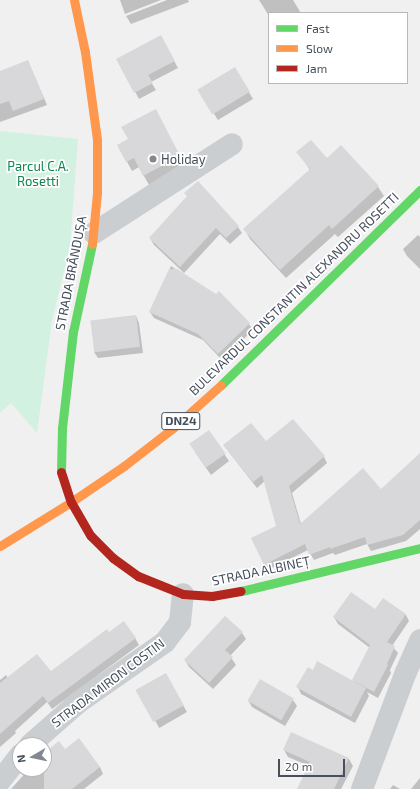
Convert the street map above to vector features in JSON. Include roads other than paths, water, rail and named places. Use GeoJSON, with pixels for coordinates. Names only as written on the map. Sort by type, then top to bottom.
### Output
{"type":"FeatureCollection","features":[{"type":"Feature","properties":{"kind":"street","name":"STRADA BRÂNDUȘA"},"geometry":{"type":"LineString","coordinates":[[71,502],[62,479],[60,463],[62,428],[73,332],[94,233],[98,193],[98,140],[85,52],[74,0]]}},
{"type":"Feature","properties":{"kind":"street"},"geometry":{"type":"LineString","coordinates":[[94,233],[232,144]]}},
{"type":"Feature","properties":{"kind":"street","name":"BULEVARDUL CONSTANTIN ALEXANDRU ROSETTI"},"geometry":{"type":"LineString","coordinates":[[71,502],[124,466],[173,428],[231,376],[420,190]]}},
{"type":"Feature","properties":{"kind":"street","name":"DN24"},"geometry":{"type":"LineString","coordinates":[[0,546],[71,502]]}},
{"type":"Feature","properties":{"kind":"street","name":"STRADA ALBINEȚ"},"geometry":{"type":"LineString","coordinates":[[71,502],[91,536],[113,558],[138,576],[183,594],[212,596],[241,591],[420,548]]}},
{"type":"Feature","properties":{"kind":"street","name":"STRADA MIRON COSTIN"},"geometry":{"type":"LineString","coordinates":[[39,737],[79,702],[165,642],[180,622],[183,594]]}},
{"type":"Feature","properties":{"kind":"street"},"geometry":{"type":"LineString","coordinates":[[362,789],[413,677],[420,640]]}},
{"type":"Feature","properties":{"kind":"street"},"geometry":{"type":"LineString","coordinates":[[0,781],[12,765]]}},
{"type":"Feature","properties":{"kind":"place","name":"Holiday"},"geometry":{"type":"Point","coordinates":[153,159]}},
{"type":"Feature","properties":{"kind":"park label","name":"Parcul C.A. Rosetti"},"geometry":{"type":"Point","coordinates":[38,174]}}]}
